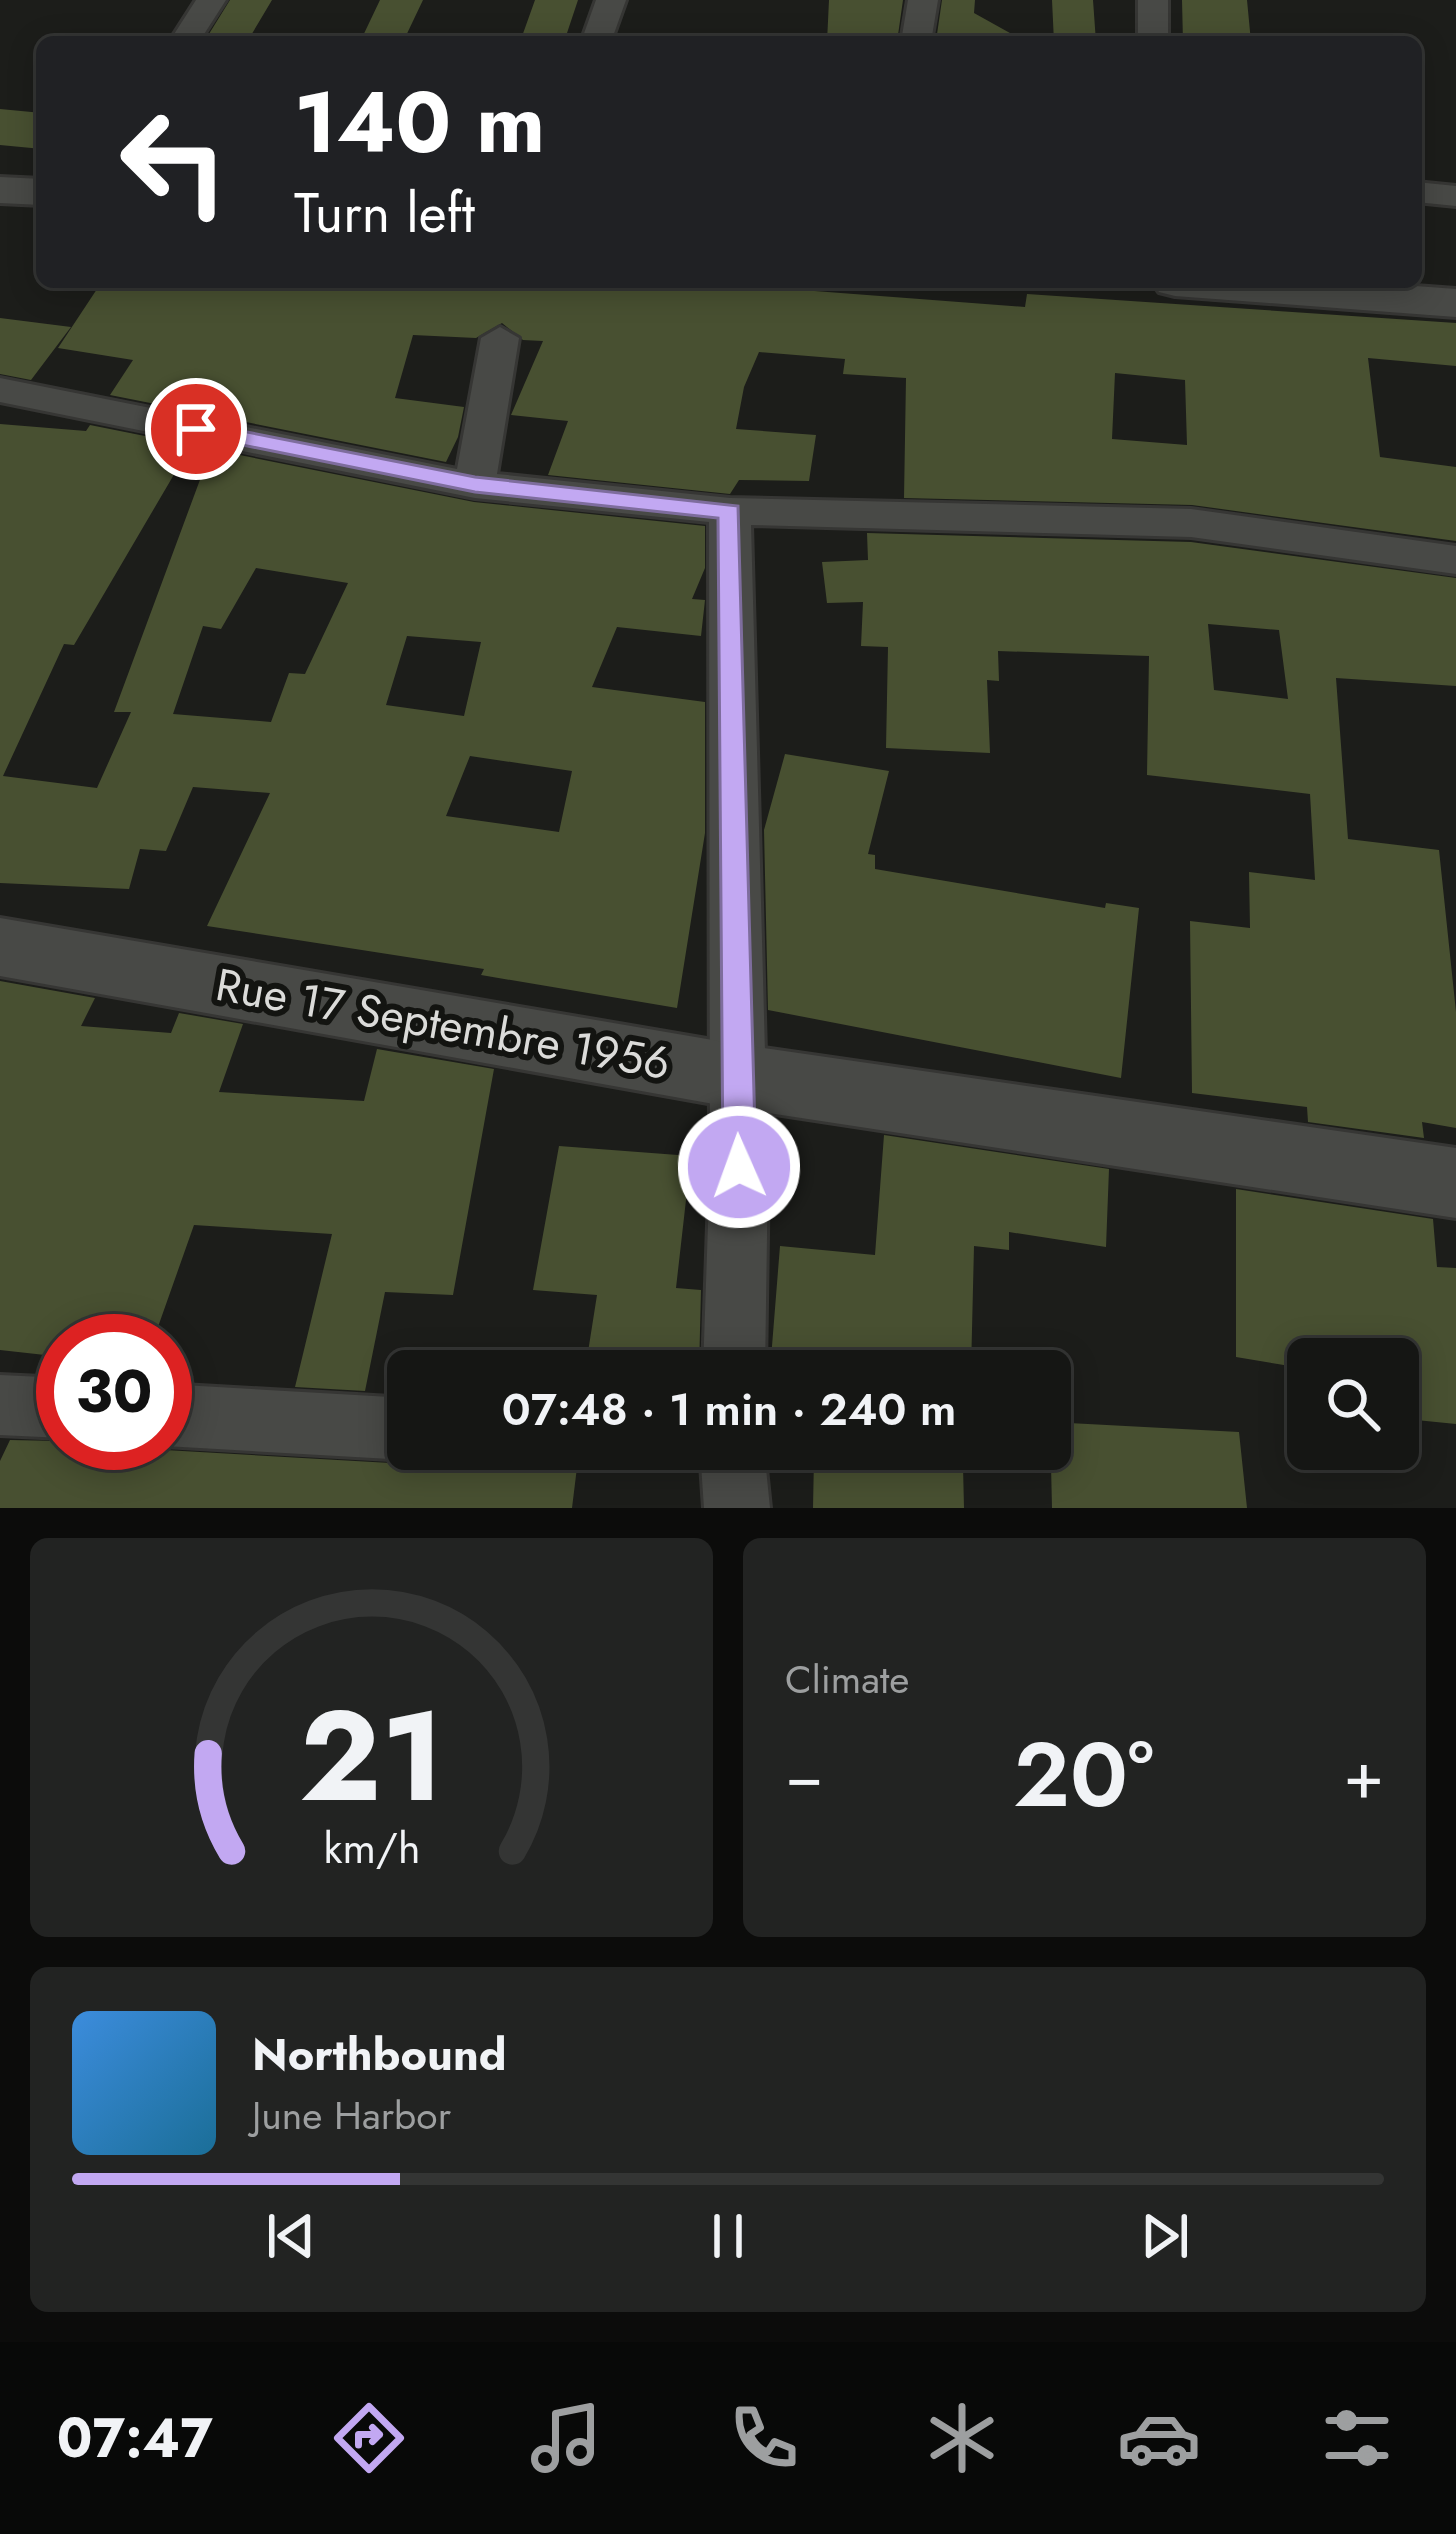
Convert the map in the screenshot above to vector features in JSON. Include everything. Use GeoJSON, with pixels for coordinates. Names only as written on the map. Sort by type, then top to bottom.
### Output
{"type":"FeatureCollection","features":[{"type":"Feature","properties":{"kind":"main road","name":"Rue 17 Septembre 1956"},"geometry":{"type":"LineString","coordinates":[[0,947],[736,1076],[1456,1183]]}},
{"type":"Feature","properties":{"kind":"street"},"geometry":{"type":"LineString","coordinates":[[188,36],[211,0]]}},
{"type":"Feature","properties":{"kind":"street"},"geometry":{"type":"LineString","coordinates":[[598,36],[611,0]]}},
{"type":"Feature","properties":{"kind":"street"},"geometry":{"type":"LineString","coordinates":[[917,36],[922,0]]}},
{"type":"Feature","properties":{"kind":"street"},"geometry":{"type":"LineString","coordinates":[[1153,0],[1153,36]]}},
{"type":"Feature","properties":{"kind":"street"},"geometry":{"type":"LineString","coordinates":[[0,190],[36,192]]}},
{"type":"Feature","properties":{"kind":"street"},"geometry":{"type":"LineString","coordinates":[[1422,193],[1456,196]]}},
{"type":"Feature","properties":{"kind":"street"},"geometry":{"type":"LineString","coordinates":[[0,218],[36,220]]}},
{"type":"Feature","properties":{"kind":"street"},"geometry":{"type":"LineString","coordinates":[[1422,268],[1456,270]]}},
{"type":"Feature","properties":{"kind":"street"},"geometry":{"type":"LineString","coordinates":[[1255,288],[1456,303]]}},
{"type":"Feature","properties":{"kind":"street"},"geometry":{"type":"LineString","coordinates":[[475,484],[500,338]]}},
{"type":"Feature","properties":{"kind":"street"},"geometry":{"type":"LineString","coordinates":[[0,390],[475,484],[730,511],[1191,523],[1456,560]]}},
{"type":"Feature","properties":{"kind":"street"},"geometry":{"type":"LineString","coordinates":[[730,511],[734,1350]]}},
{"type":"Feature","properties":{"kind":"street"},"geometry":{"type":"LineString","coordinates":[[0,1405],[36,1407]]}},
{"type":"Feature","properties":{"kind":"street"},"geometry":{"type":"LineString","coordinates":[[192,1416],[387,1428]]}},
{"type":"Feature","properties":{"kind":"street"},"geometry":{"type":"LineString","coordinates":[[734,1470],[737,1508]]}},
{"type":"Feature","properties":{"kind":"building"},"geometry":{"type":"Polygon","coordinates":[[[230,0],[272,0],[251,36],[208,36],[230,0]]]}},
{"type":"Feature","properties":{"kind":"building"},"geometry":{"type":"Polygon","coordinates":[[[380,0],[423,0],[406,36],[363,36],[380,0]]]}},
{"type":"Feature","properties":{"kind":"building"},"geometry":{"type":"Polygon","coordinates":[[[535,0],[578,0],[566,36],[522,36],[535,0]]]}},
{"type":"Feature","properties":{"kind":"building"},"geometry":{"type":"Polygon","coordinates":[[[829,0],[903,0],[898,36],[827,36],[829,0]]]}},
{"type":"Feature","properties":{"kind":"building"},"geometry":{"type":"Polygon","coordinates":[[[942,0],[975,0],[974,13],[1015,36],[937,36],[942,0]]]}},
{"type":"Feature","properties":{"kind":"building"},"geometry":{"type":"Polygon","coordinates":[[[1052,0],[1093,0],[1096,36],[1054,36],[1052,0]]]}},
{"type":"Feature","properties":{"kind":"building"},"geometry":{"type":"Polygon","coordinates":[[[1182,0],[1247,0],[1250,36],[1183,36],[1182,0]]]}},
{"type":"Feature","properties":{"kind":"building"},"geometry":{"type":"Polygon","coordinates":[[[0,109],[36,112],[36,148],[0,145],[0,109]]]}},
{"type":"Feature","properties":{"kind":"building"},"geometry":{"type":"Polygon","coordinates":[[[98,288],[775,288],[1025,307],[1027,294],[1456,323],[1456,366],[1368,358],[1380,457],[1456,467],[1456,541],[1192,505],[904,498],[906,378],[843,374],[845,359],[759,352],[744,387],[736,429],[816,435],[809,481],[739,480],[730,494],[548,475],[568,421],[511,415],[543,341],[523,340],[502,323],[476,338],[413,335],[395,398],[464,407],[458,437],[446,462],[110,395],[133,360],[58,348],[98,288]],[[1115,373],[1112,439],[1187,445],[1185,380],[1115,373]]]}},
{"type":"Feature","properties":{"kind":"building"},"geometry":{"type":"Polygon","coordinates":[[[0,318],[71,327],[31,380],[0,374],[0,318]]]}},
{"type":"Feature","properties":{"kind":"building"},"geometry":{"type":"Polygon","coordinates":[[[0,424],[86,431],[90,425],[474,502],[705,526],[705,568],[692,599],[705,600],[701,636],[617,627],[592,687],[705,702],[705,833],[677,1008],[481,975],[484,969],[207,926],[270,793],[193,787],[166,851],[140,849],[129,889],[0,883],[0,424]],[[179,466],[74,645],[64,644],[3,776],[97,788],[131,712],[114,712],[201,477],[179,466]],[[256,568],[221,629],[203,626],[173,714],[271,722],[289,673],[305,674],[348,583],[256,568]],[[407,636],[386,705],[464,716],[481,642],[407,636]],[[470,756],[446,816],[559,832],[572,771],[470,756]]]}},
{"type":"Feature","properties":{"kind":"building"},"geometry":{"type":"Polygon","coordinates":[[[867,533],[1191,542],[1456,578],[1456,686],[1336,678],[1348,839],[1439,850],[1456,1012],[1456,1128],[1422,1122],[1424,1138],[1308,1122],[1307,1107],[1192,1093],[1190,921],[1250,928],[1249,872],[1315,880],[1310,794],[1147,775],[1149,656],[998,651],[999,681],[987,680],[990,753],[886,748],[888,647],[861,646],[863,602],[827,603],[822,562],[868,560],[867,533]],[[1208,624],[1214,690],[1288,699],[1279,630],[1208,624]]]}},
{"type":"Feature","properties":{"kind":"building"},"geometry":{"type":"Polygon","coordinates":[[[785,754],[889,771],[868,854],[875,855],[875,869],[1105,908],[1106,903],[1139,908],[1121,1078],[768,1010],[764,830],[785,754]]]}},
{"type":"Feature","properties":{"kind":"building"},"geometry":{"type":"Polygon","coordinates":[[[0,981],[95,998],[81,1026],[171,1033],[179,1013],[243,1024],[219,1092],[364,1101],[377,1049],[494,1069],[453,1295],[385,1292],[365,1391],[295,1387],[332,1234],[194,1225],[163,1314],[36,1314],[36,1354],[0,1350],[0,981]]]}},
{"type":"Feature","properties":{"kind":"building"},"geometry":{"type":"Polygon","coordinates":[[[884,1135],[1109,1169],[1106,1247],[1009,1232],[1009,1250],[974,1246],[972,1350],[772,1350],[780,1246],[875,1255],[884,1135]]]}},
{"type":"Feature","properties":{"kind":"building"},"geometry":{"type":"Polygon","coordinates":[[[559,1146],[691,1156],[676,1288],[701,1290],[700,1350],[588,1350],[597,1295],[533,1290],[559,1146]]]}},
{"type":"Feature","properties":{"kind":"building"},"geometry":{"type":"Polygon","coordinates":[[[1236,1189],[1433,1219],[1437,1267],[1456,1268],[1456,1424],[1419,1420],[1419,1338],[1287,1338],[1287,1366],[1236,1357],[1236,1189]]]}},
{"type":"Feature","properties":{"kind":"building"},"geometry":{"type":"Polygon","coordinates":[[[1071,1423],[1239,1432],[1247,1508],[1052,1508],[1051,1470],[1071,1470],[1071,1423]]]}},
{"type":"Feature","properties":{"kind":"building"},"geometry":{"type":"Polygon","coordinates":[[[10,1440],[36,1441],[36,1470],[192,1470],[192,1452],[387,1463],[387,1470],[577,1470],[572,1508],[0,1508],[0,1461],[10,1440]]]}},
{"type":"Feature","properties":{"kind":"building"},"geometry":{"type":"Polygon","coordinates":[[[814,1470],[963,1470],[964,1508],[813,1508],[814,1470]]]}},
{"type":"Feature","properties":{"kind":"route"},"geometry":{"type":"LineString","coordinates":[[196,429],[475,484],[730,511],[739,1167]]}}]}
